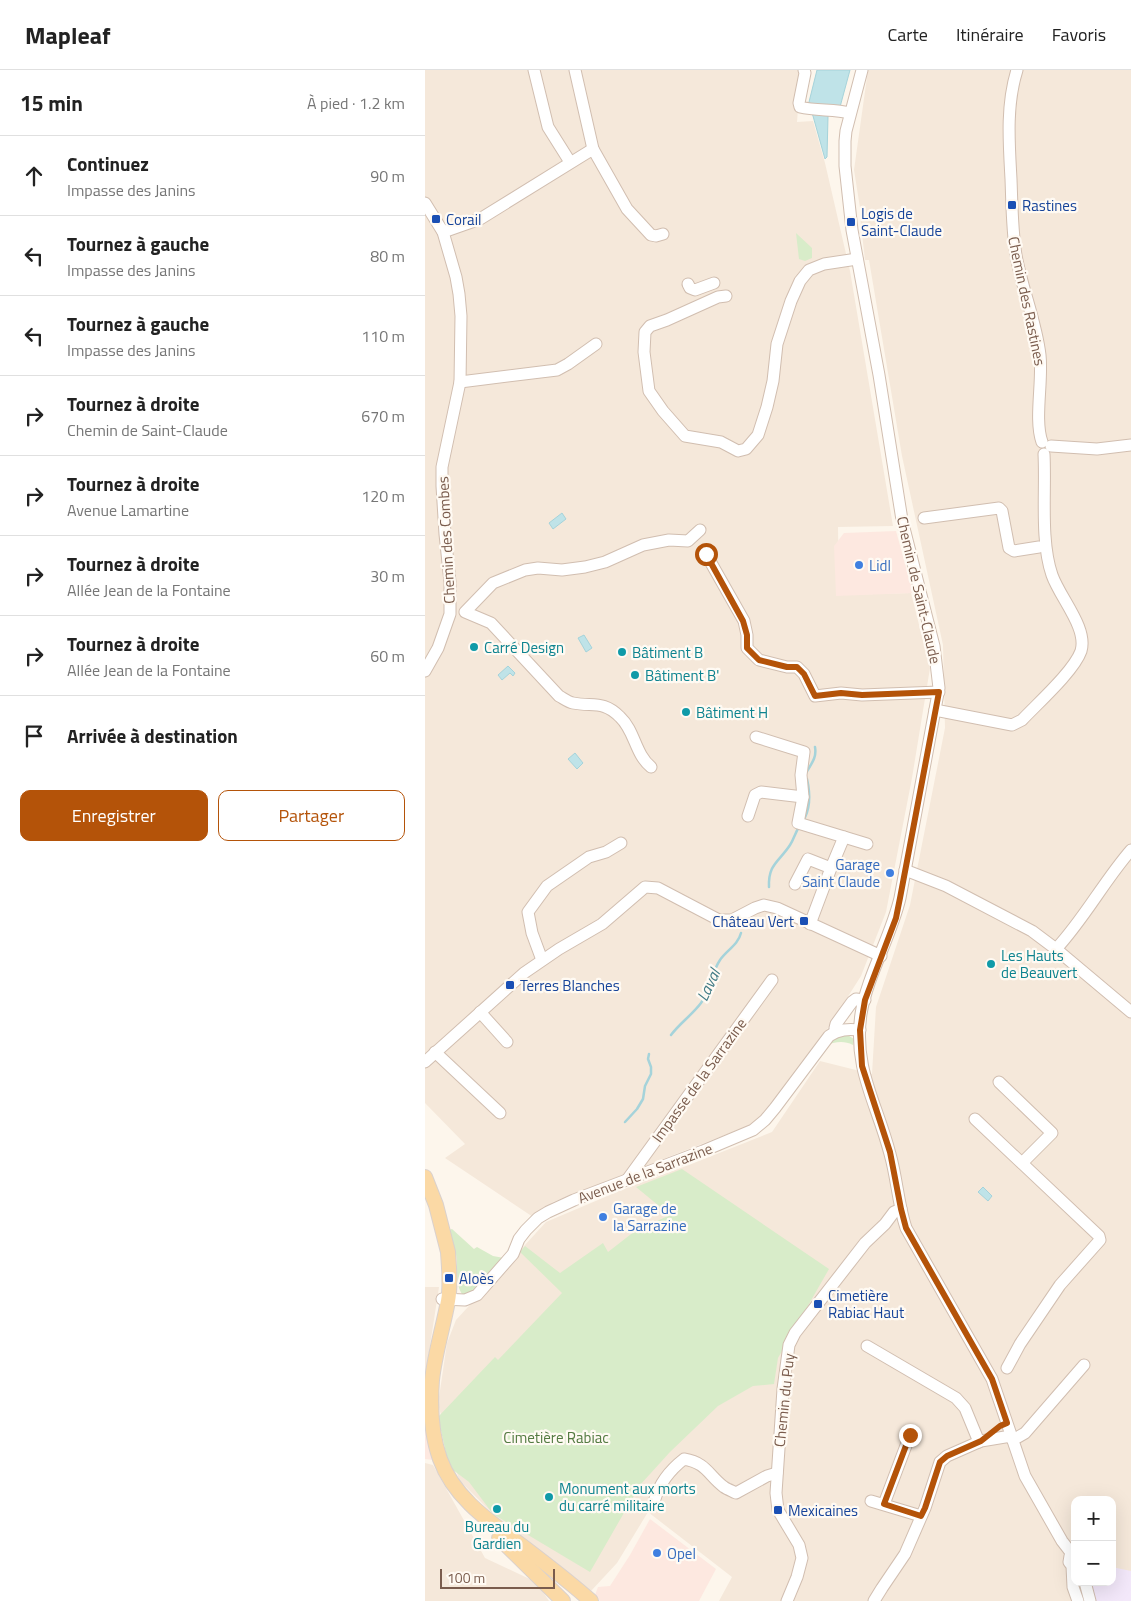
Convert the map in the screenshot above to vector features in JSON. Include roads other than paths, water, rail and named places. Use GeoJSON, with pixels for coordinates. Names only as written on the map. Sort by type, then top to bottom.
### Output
{"type":"FeatureCollection","features":[{"type":"Feature","properties":{"kind":"main road"},"geometry":{"type":"LineString","coordinates":[[425,1177],[436,1205],[448,1252],[445,1299],[427,1398],[429,1434],[433,1453],[446,1482],[471,1511],[563,1601]]}},
{"type":"Feature","properties":{"kind":"main road"},"geometry":{"type":"LineString","coordinates":[[425,1190],[442,1254],[445,1299]]}},
{"type":"Feature","properties":{"kind":"main road"},"geometry":{"type":"LineString","coordinates":[[427,1398],[441,1460],[456,1488],[486,1518],[555,1570],[591,1601]]}},
{"type":"Feature","properties":{"kind":"main road"},"geometry":{"type":"LineString","coordinates":[[548,1585],[532,1565],[532,1562],[536,1561],[555,1570]]}},
{"type":"Feature","properties":{"kind":"street"},"geometry":{"type":"LineString","coordinates":[[534,70],[548,127],[570,162]]}},
{"type":"Feature","properties":{"kind":"street"},"geometry":{"type":"LineString","coordinates":[[575,70],[593,149],[627,209],[651,235],[663,234]]}},
{"type":"Feature","properties":{"kind":"street"},"geometry":{"type":"LineString","coordinates":[[804,70],[799,107],[809,110],[845,112]]}},
{"type":"Feature","properties":{"kind":"street","name":"Chemin de Saint-Claude"},"geometry":{"type":"LineString","coordinates":[[862,70],[845,112],[845,166],[857,259],[879,375],[902,520],[934,646],[939,692],[896,918],[865,1000],[860,1030],[862,1066],[890,1152],[906,1228],[992,1379],[1025,1476],[1071,1557]]}},
{"type":"Feature","properties":{"kind":"street","name":"Chemin des Rastines"},"geometry":{"type":"LineString","coordinates":[[935,710],[1012,725],[1022,720],[1071,668],[1081,652],[1083,639],[1079,626],[1060,594],[1051,574],[1046,546],[1046,447],[1039,427],[1042,370],[1040,350],[1016,256],[1013,230],[1009,115],[1017,70]]}},
{"type":"Feature","properties":{"kind":"street"},"geometry":{"type":"LineString","coordinates":[[443,232],[480,219],[593,149]]}},
{"type":"Feature","properties":{"kind":"street","name":"Chemin des Combes"},"geometry":{"type":"LineString","coordinates":[[425,203],[443,232],[459,294],[461,316],[460,382],[442,468],[445,534],[450,582],[449,614],[437,648],[425,671]]}},
{"type":"Feature","properties":{"kind":"street"},"geometry":{"type":"LineString","coordinates":[[726,296],[718,297],[650,326],[645,332],[644,352],[649,391],[663,411],[685,436],[721,442],[738,451],[747,449],[758,435],[771,390],[777,344],[791,301],[800,282],[809,270],[823,264],[857,259]]}},
{"type":"Feature","properties":{"kind":"street"},"geometry":{"type":"LineString","coordinates":[[688,284],[690,288],[695,290],[713,283]]}},
{"type":"Feature","properties":{"kind":"street"},"geometry":{"type":"LineString","coordinates":[[460,382],[557,370],[569,364],[596,344]]}},
{"type":"Feature","properties":{"kind":"street"},"geometry":{"type":"LineString","coordinates":[[1046,447],[1097,449],[1131,445]]}},
{"type":"Feature","properties":{"kind":"street"},"geometry":{"type":"LineString","coordinates":[[924,518],[999,508],[1003,511],[1009,548],[1011,550],[1039,547]]}},
{"type":"Feature","properties":{"kind":"street"},"geometry":{"type":"LineString","coordinates":[[651,767],[645,762],[631,731],[621,718],[609,708],[598,704],[571,703],[559,696],[491,623],[465,612],[493,583],[525,570],[538,568],[562,570],[585,567],[605,562],[643,545],[669,540],[687,541],[700,530]]}},
{"type":"Feature","properties":{"kind":"street"},"geometry":{"type":"LineString","coordinates":[[706,554],[743,621],[747,635],[747,648],[759,660],[787,667],[797,667],[804,674],[815,696],[841,693],[862,695],[939,692]]}},
{"type":"Feature","properties":{"kind":"street"},"geometry":{"type":"LineString","coordinates":[[755,737],[804,752],[801,775],[803,797],[798,823],[867,844]]}},
{"type":"Feature","properties":{"kind":"street"},"geometry":{"type":"LineString","coordinates":[[748,816],[755,795],[761,792],[803,797]]}},
{"type":"Feature","properties":{"kind":"street"},"geometry":{"type":"LineString","coordinates":[[810,924],[844,837]]}},
{"type":"Feature","properties":{"kind":"street"},"geometry":{"type":"LineString","coordinates":[[542,960],[532,933],[528,912],[534,902],[547,886],[568,871],[589,857],[606,852],[621,843]]}},
{"type":"Feature","properties":{"kind":"street"},"geometry":{"type":"LineString","coordinates":[[1056,949],[1131,850]]}},
{"type":"Feature","properties":{"kind":"street"},"geometry":{"type":"LineString","coordinates":[[795,884],[808,859],[831,868]]}},
{"type":"Feature","properties":{"kind":"street"},"geometry":{"type":"LineString","coordinates":[[905,870],[947,886],[1032,931],[1131,1012]]}},
{"type":"Feature","properties":{"kind":"street"},"geometry":{"type":"LineString","coordinates":[[425,1062],[524,972],[602,924],[645,887],[658,888],[719,920],[732,920],[763,905],[777,908],[881,956]]}},
{"type":"Feature","properties":{"kind":"street","name":"Impasse de la Sarrazine"},"geometry":{"type":"LineString","coordinates":[[627,1180],[772,980]]}},
{"type":"Feature","properties":{"kind":"street","name":"Avenue de la Sarrazine"},"geometry":{"type":"LineString","coordinates":[[445,1299],[465,1300],[477,1295],[513,1254],[525,1230],[538,1218],[574,1200],[753,1130],[765,1120],[820,1047],[836,1031],[836,1024],[852,1002],[856,999],[865,1000]]}},
{"type":"Feature","properties":{"kind":"street"},"geometry":{"type":"LineString","coordinates":[[479,1012],[507,1042]]}},
{"type":"Feature","properties":{"kind":"street"},"geometry":{"type":"LineString","coordinates":[[836,1031],[860,1030]]}},
{"type":"Feature","properties":{"kind":"street"},"geometry":{"type":"LineString","coordinates":[[435,1052],[500,1112]]}},
{"type":"Feature","properties":{"kind":"street"},"geometry":{"type":"LineString","coordinates":[[999,1082],[1053,1133],[1023,1163]]}},
{"type":"Feature","properties":{"kind":"street"},"geometry":{"type":"LineString","coordinates":[[975,1119],[1099,1236],[1100,1240],[1060,1285],[1020,1344],[1007,1368]]}},
{"type":"Feature","properties":{"kind":"street","name":"Chemin du Puy"},"geometry":{"type":"LineString","coordinates":[[787,1601],[797,1577],[802,1558],[799,1545],[778,1510],[776,1492],[783,1389],[791,1338],[865,1243],[885,1224],[902,1214]]}},
{"type":"Feature","properties":{"kind":"street"},"geometry":{"type":"LineString","coordinates":[[867,1346],[956,1398],[965,1408],[980,1442]]}},
{"type":"Feature","properties":{"kind":"street"},"geometry":{"type":"LineString","coordinates":[[980,1442],[1018,1437],[1025,1433],[1083,1364]]}},
{"type":"Feature","properties":{"kind":"street"},"geometry":{"type":"LineString","coordinates":[[874,1601],[905,1554],[925,1508],[940,1462],[947,1456],[980,1442],[1000,1426],[1007,1423]]}},
{"type":"Feature","properties":{"kind":"street"},"geometry":{"type":"LineString","coordinates":[[884,1504],[910,1435]]}},
{"type":"Feature","properties":{"kind":"street"},"geometry":{"type":"LineString","coordinates":[[655,1499],[658,1489],[672,1468],[684,1459],[695,1461],[708,1470],[725,1487],[736,1492],[777,1473]]}},
{"type":"Feature","properties":{"kind":"street"},"geometry":{"type":"LineString","coordinates":[[871,1501],[921,1516]]}},
{"type":"Feature","properties":{"kind":"street","name":"Chemin de Saint-Claude"},"geometry":{"type":"LineString","coordinates":[[1073,1586],[1078,1601]]}},
{"type":"Feature","properties":{"kind":"street"},"geometry":{"type":"LineString","coordinates":[[1086,1586],[1090,1601]]}},
{"type":"Feature","properties":{"kind":"water"},"geometry":{"type":"Polygon","coordinates":[[[817,70],[850,70],[840,107],[828,116],[827,157],[825,159],[813,116],[808,106],[817,70]]]}},
{"type":"Feature","properties":{"kind":"water"},"geometry":{"type":"Polygon","coordinates":[[[562,513],[566,519],[553,529],[549,523],[562,513]]]}},
{"type":"Feature","properties":{"kind":"water"},"geometry":{"type":"Polygon","coordinates":[[[584,635],[592,648],[586,652],[578,638],[584,635]]]}},
{"type":"Feature","properties":{"kind":"water"},"geometry":{"type":"Polygon","coordinates":[[[508,666],[515,673],[513,676],[510,673],[502,680],[498,675],[508,666]]]}},
{"type":"Feature","properties":{"kind":"water"},"geometry":{"type":"Polygon","coordinates":[[[575,753],[583,763],[577,769],[568,759],[575,753]]]}},
{"type":"Feature","properties":{"kind":"water"},"geometry":{"type":"Polygon","coordinates":[[[983,1187],[992,1196],[988,1201],[978,1192],[983,1187]]]}},
{"type":"Feature","properties":{"kind":"waterway","name":"Laval"},"geometry":{"type":"LineString","coordinates":[[806,773],[812,764],[815,747]]}},
{"type":"Feature","properties":{"kind":"waterway","name":"Laval"},"geometry":{"type":"LineString","coordinates":[[803,821],[806,816],[809,800],[807,779]]}},
{"type":"Feature","properties":{"kind":"waterway","name":"Laval"},"geometry":{"type":"LineString","coordinates":[[769,887],[772,868],[790,845],[799,827]]}},
{"type":"Feature","properties":{"kind":"waterway","name":"Laval"},"geometry":{"type":"LineString","coordinates":[[671,1035],[701,1003],[707,993],[717,965],[737,941],[741,933]]}},
{"type":"Feature","properties":{"kind":"waterway","name":"Laval"},"geometry":{"type":"LineString","coordinates":[[625,1122],[643,1099],[645,1086],[651,1074],[649,1054]]}},
{"type":"Feature","properties":{"kind":"place","name":"Rastines"},"geometry":{"type":"Point","coordinates":[1012,205]}},
{"type":"Feature","properties":{"kind":"place","name":"Corail"},"geometry":{"type":"Point","coordinates":[436,219]}},
{"type":"Feature","properties":{"kind":"place","name":"Logis de Saint-Claude"},"geometry":{"type":"Point","coordinates":[851,222]}},
{"type":"Feature","properties":{"kind":"place","name":"Lidl"},"geometry":{"type":"Point","coordinates":[859,565]}},
{"type":"Feature","properties":{"kind":"place","name":"Carré Design"},"geometry":{"type":"Point","coordinates":[474,647]}},
{"type":"Feature","properties":{"kind":"place","name":"Bâtiment B"},"geometry":{"type":"Point","coordinates":[622,652]}},
{"type":"Feature","properties":{"kind":"place","name":"Bâtiment B'"},"geometry":{"type":"Point","coordinates":[635,675]}},
{"type":"Feature","properties":{"kind":"place","name":"Bâtiment H"},"geometry":{"type":"Point","coordinates":[686,712]}},
{"type":"Feature","properties":{"kind":"place","name":"Garage Saint Claude"},"geometry":{"type":"Point","coordinates":[890,873]}},
{"type":"Feature","properties":{"kind":"place","name":"Château Vert"},"geometry":{"type":"Point","coordinates":[804,921]}},
{"type":"Feature","properties":{"kind":"place","name":"Les Hauts de Beauvert"},"geometry":{"type":"Point","coordinates":[991,964]}},
{"type":"Feature","properties":{"kind":"place","name":"Terres Blanches"},"geometry":{"type":"Point","coordinates":[510,985]}},
{"type":"Feature","properties":{"kind":"place","name":"Garage de la Sarrazine"},"geometry":{"type":"Point","coordinates":[603,1217]}},
{"type":"Feature","properties":{"kind":"place","name":"Aloès"},"geometry":{"type":"Point","coordinates":[449,1278]}},
{"type":"Feature","properties":{"kind":"place","name":"Cimetière Rabiac Haut"},"geometry":{"type":"Point","coordinates":[818,1304]}},
{"type":"Feature","properties":{"kind":"place","name":"Monument aux morts du carré militaire"},"geometry":{"type":"Point","coordinates":[549,1497]}},
{"type":"Feature","properties":{"kind":"place","name":"Bureau du Gardien"},"geometry":{"type":"Point","coordinates":[497,1509]}},
{"type":"Feature","properties":{"kind":"place","name":"Mexicaines"},"geometry":{"type":"Point","coordinates":[778,1510]}},
{"type":"Feature","properties":{"kind":"place","name":"Opel"},"geometry":{"type":"Point","coordinates":[657,1553]}},
{"type":"Feature","properties":{"kind":"park label","name":"Cimetière Rabiac"},"geometry":{"type":"Point","coordinates":[556,1437]}}]}
